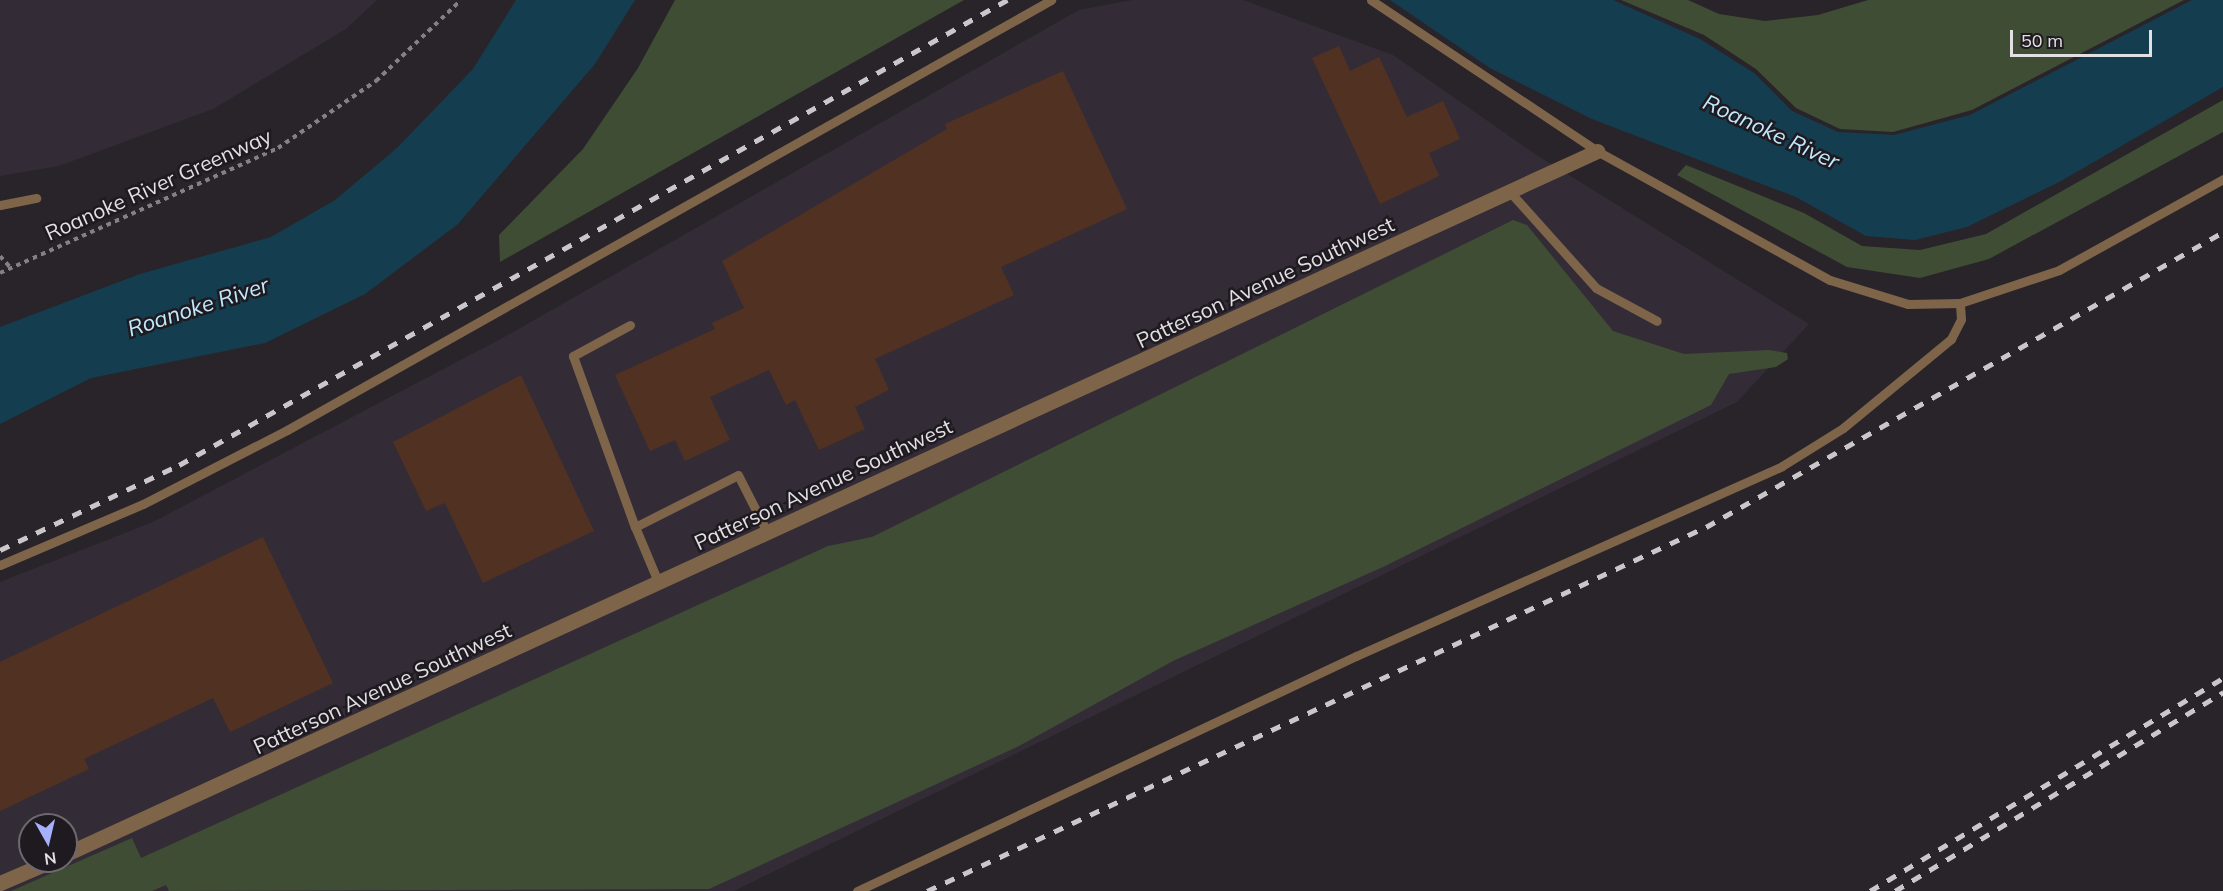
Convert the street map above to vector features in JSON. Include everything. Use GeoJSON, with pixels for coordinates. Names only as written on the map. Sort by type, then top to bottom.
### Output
{"type":"FeatureCollection","features":[{"type":"Feature","properties":{"kind":"street","name":"Patterson Avenue Southwest"},"geometry":{"type":"LineString","coordinates":[[78,849],[768,534],[1597,151]]}},
{"type":"Feature","properties":{"kind":"street"},"geometry":{"type":"LineString","coordinates":[[0,883],[23,873]]}},
{"type":"Feature","properties":{"kind":"lane"},"geometry":{"type":"LineString","coordinates":[[0,565],[143,504],[287,430],[1051,0]]}},
{"type":"Feature","properties":{"kind":"lane"},"geometry":{"type":"LineString","coordinates":[[1371,0],[1597,151],[1830,280],[1908,304],[1960,303],[2105,249],[2223,179]]}},
{"type":"Feature","properties":{"kind":"lane"},"geometry":{"type":"LineString","coordinates":[[1510,192],[1596,288],[1657,321]]}},
{"type":"Feature","properties":{"kind":"lane"},"geometry":{"type":"LineString","coordinates":[[0,205],[36,198]]}},
{"type":"Feature","properties":{"kind":"lane"},"geometry":{"type":"LineString","coordinates":[[857,891],[1356,656],[1782,466],[1843,428],[1951,339],[1961,319],[1960,303]]}},
{"type":"Feature","properties":{"kind":"lane"},"geometry":{"type":"LineString","coordinates":[[630,325],[573,356],[635,526],[659,584]]}},
{"type":"Feature","properties":{"kind":"lane"},"geometry":{"type":"LineString","coordinates":[[635,526],[738,475],[768,534]]}},
{"type":"Feature","properties":{"kind":"path","name":"Roanoke River Greenway"},"geometry":{"type":"LineString","coordinates":[[0,273],[287,143],[376,81],[462,0]]}},
{"type":"Feature","properties":{"kind":"path"},"geometry":{"type":"LineString","coordinates":[[0,256],[10,267]]}},
{"type":"Feature","properties":{"kind":"shaded area"},"geometry":{"type":"Polygon","coordinates":[[[0,0],[377,0],[346,29],[213,109],[59,166],[0,176],[0,0]]]}},
{"type":"Feature","properties":{"kind":"shaded area"},"geometry":{"type":"Polygon","coordinates":[[[1132,0],[1243,0],[1393,55],[1535,154],[1809,324],[1737,402],[734,891],[0,891],[0,582],[153,522],[508,335],[1079,10],[1132,0]]]}},
{"type":"Feature","properties":{"kind":"green space"},"geometry":{"type":"Polygon","coordinates":[[[675,0],[964,0],[500,262],[499,235],[583,149],[638,68],[675,0]]]}},
{"type":"Feature","properties":{"kind":"green space"},"geometry":{"type":"Polygon","coordinates":[[[1621,0],[1688,0],[1719,14],[1765,21],[1818,15],[1868,0],[2184,0],[1972,110],[1893,132],[1840,129],[1796,108],[1756,69],[1704,35],[1621,0]]]}},
{"type":"Feature","properties":{"kind":"green space"},"geometry":{"type":"Polygon","coordinates":[[[2223,100],[2223,132],[1989,259],[1920,278],[1847,267],[1677,175],[1686,165],[1804,213],[1862,246],[1920,250],[1986,234],[2223,100]]]}},
{"type":"Feature","properties":{"kind":"green space"},"geometry":{"type":"Polygon","coordinates":[[[1513,220],[1527,225],[1613,331],[1684,354],[1769,350],[1787,353],[1788,359],[1776,367],[1729,374],[1711,405],[1383,567],[1173,661],[1019,746],[709,889],[169,891],[166,885],[152,891],[11,891],[52,873],[78,873],[78,862],[132,838],[141,858],[828,546],[872,537],[1513,220]]]}},
{"type":"Feature","properties":{"kind":"water","name":"Roanoke River"},"geometry":{"type":"Polygon","coordinates":[[[516,0],[635,0],[595,64],[458,224],[365,294],[265,343],[91,378],[0,424],[0,327],[140,274],[271,237],[335,200],[397,148],[473,69],[516,0]]]}},
{"type":"Feature","properties":{"kind":"water","name":"Roanoke River"},"geometry":{"type":"Polygon","coordinates":[[[1390,0],[1613,0],[1700,39],[1754,73],[1792,111],[1838,132],[1894,135],[1970,115],[2192,0],[2223,0],[2223,87],[2061,181],[1967,227],[1915,240],[1866,236],[1796,197],[1592,119],[1490,68],[1390,0]]]}},
{"type":"Feature","properties":{"kind":"building"},"geometry":{"type":"Polygon","coordinates":[[[1339,46],[1350,71],[1379,57],[1407,117],[1443,101],[1460,139],[1429,153],[1439,176],[1380,204],[1312,58],[1339,46]]]}},
{"type":"Feature","properties":{"kind":"building"},"geometry":{"type":"Polygon","coordinates":[[[1063,71],[1127,209],[1001,267],[1014,295],[875,359],[889,390],[855,407],[865,429],[819,450],[795,400],[786,405],[769,370],[710,397],[730,440],[685,461],[675,440],[650,451],[615,375],[715,329],[712,323],[744,308],[722,261],[947,129],[945,124],[1063,71]]]}},
{"type":"Feature","properties":{"kind":"building"},"geometry":{"type":"Polygon","coordinates":[[[521,375],[594,531],[483,583],[445,503],[426,511],[393,442],[521,375]]]}},
{"type":"Feature","properties":{"kind":"building"},"geometry":{"type":"Polygon","coordinates":[[[263,537],[333,683],[230,732],[213,698],[84,759],[89,769],[0,811],[0,662],[263,537]]]}},
{"type":"Feature","properties":{"kind":"railway"},"geometry":{"type":"LineString","coordinates":[[0,550],[179,465],[1007,0]]}},
{"type":"Feature","properties":{"kind":"railway"},"geometry":{"type":"LineString","coordinates":[[927,891],[1706,527],[2223,232]]}},
{"type":"Feature","properties":{"kind":"railway"},"geometry":{"type":"LineString","coordinates":[[1870,891],[2223,678]]}},
{"type":"Feature","properties":{"kind":"railway"},"geometry":{"type":"LineString","coordinates":[[1895,891],[2223,692]]}}]}
